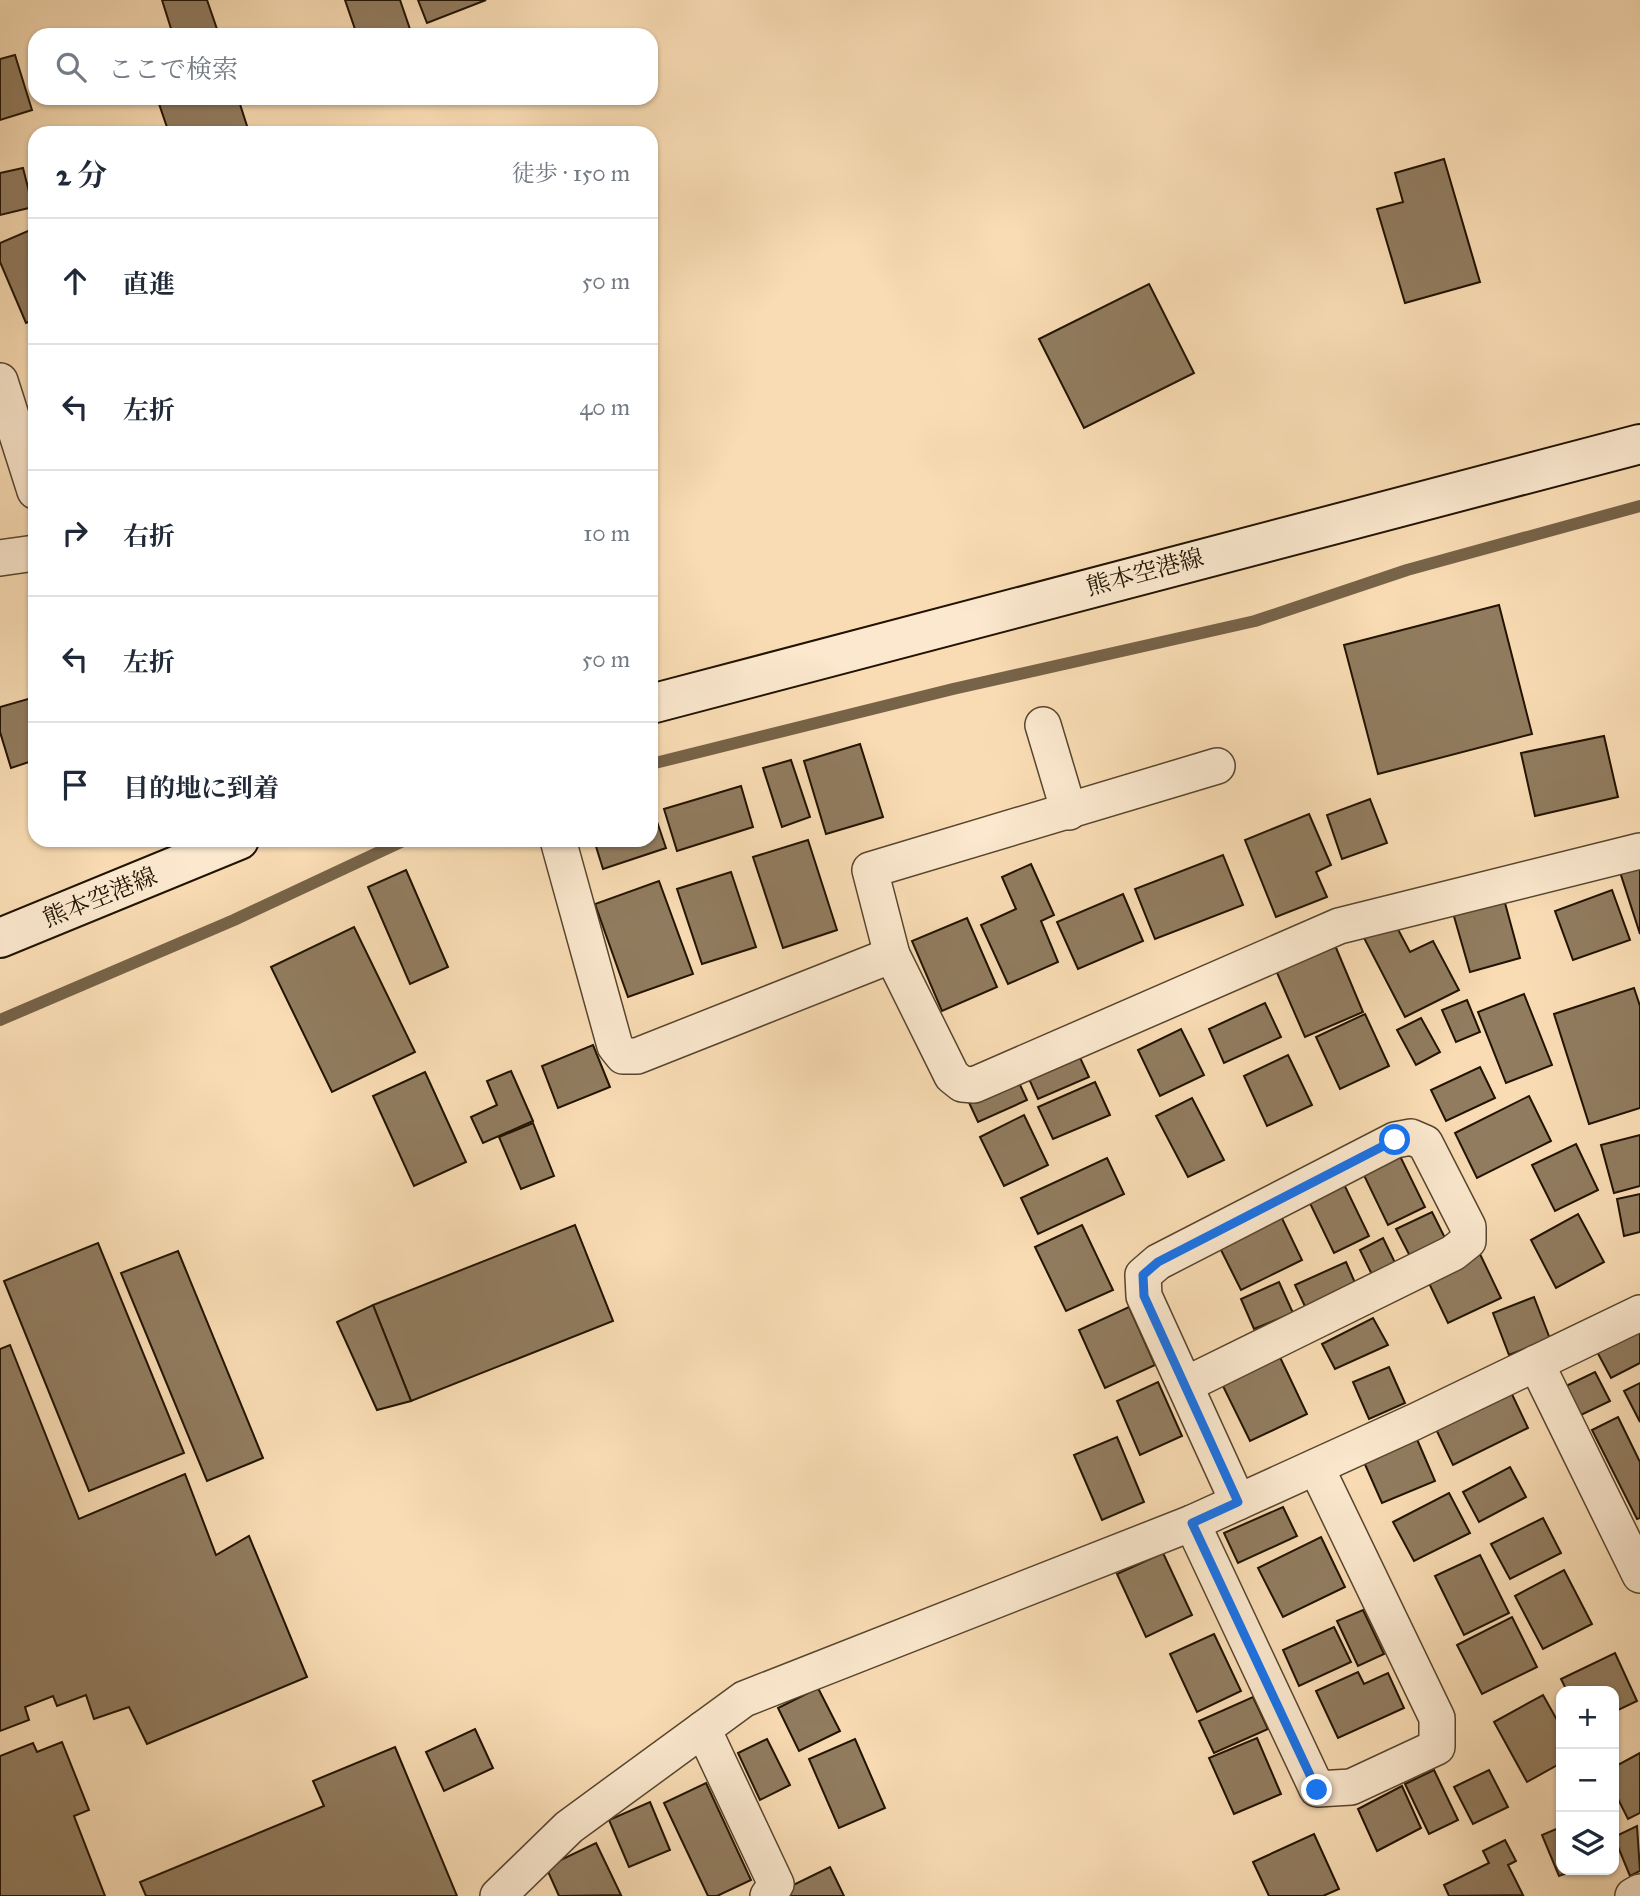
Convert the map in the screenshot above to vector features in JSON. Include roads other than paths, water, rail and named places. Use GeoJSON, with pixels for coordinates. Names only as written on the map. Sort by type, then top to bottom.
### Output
{"type":"FeatureCollection","features":[{"type":"Feature","properties":{"kind":"main road","name":"熊本空港線"},"geometry":{"type":"LineString","coordinates":[[658,702],[1640,444]]}},
{"type":"Feature","properties":{"kind":"main road","name":"熊本空港線"},"geometry":{"type":"LineString","coordinates":[[0,938],[222,847]]}},
{"type":"Feature","properties":{"kind":"street"},"geometry":{"type":"LineString","coordinates":[[0,381],[28,469]]}},
{"type":"Feature","properties":{"kind":"street"},"geometry":{"type":"LineString","coordinates":[[0,558],[28,554]]}},
{"type":"Feature","properties":{"kind":"street"},"geometry":{"type":"LineString","coordinates":[[1043,726],[1069,811]]}},
{"type":"Feature","properties":{"kind":"street"},"geometry":{"type":"LineString","coordinates":[[1217,766],[870,870],[892,955],[952,1076],[962,1084],[974,1085],[1339,926],[1640,851]]}},
{"type":"Feature","properties":{"kind":"street"},"geometry":{"type":"LineString","coordinates":[[560,847],[615,1046],[623,1056],[637,1056],[892,955]]}},
{"type":"Feature","properties":{"kind":"street"},"geometry":{"type":"LineString","coordinates":[[1185,1385],[1453,1253],[1468,1241],[1468,1227],[1425,1143],[1411,1137],[1395,1140],[1158,1262],[1143,1275],[1144,1296],[1238,1502]]}},
{"type":"Feature","properties":{"kind":"street"},"geometry":{"type":"LineString","coordinates":[[498,1896],[569,1827],[744,1699],[1192,1523],[1640,1313]]}},
{"type":"Feature","properties":{"kind":"street"},"geometry":{"type":"LineString","coordinates":[[1536,1363],[1640,1575]]}},
{"type":"Feature","properties":{"kind":"street"},"geometry":{"type":"LineString","coordinates":[[1192,1523],[1317,1790],[1351,1787],[1387,1772],[1437,1747],[1437,1718],[1316,1467]]}},
{"type":"Feature","properties":{"kind":"street"},"geometry":{"type":"LineString","coordinates":[[703,1729],[776,1884],[768,1896]]}},
{"type":"Feature","properties":{"kind":"street"},"geometry":{"type":"LineString","coordinates":[[1633,1896],[1640,1892]]}},
{"type":"Feature","properties":{"kind":"waterway"},"geometry":{"type":"LineString","coordinates":[[658,762],[953,689],[1255,621],[1407,570],[1640,506]]}},
{"type":"Feature","properties":{"kind":"waterway"},"geometry":{"type":"LineString","coordinates":[[0,1020],[234,920],[390,847]]}}]}
